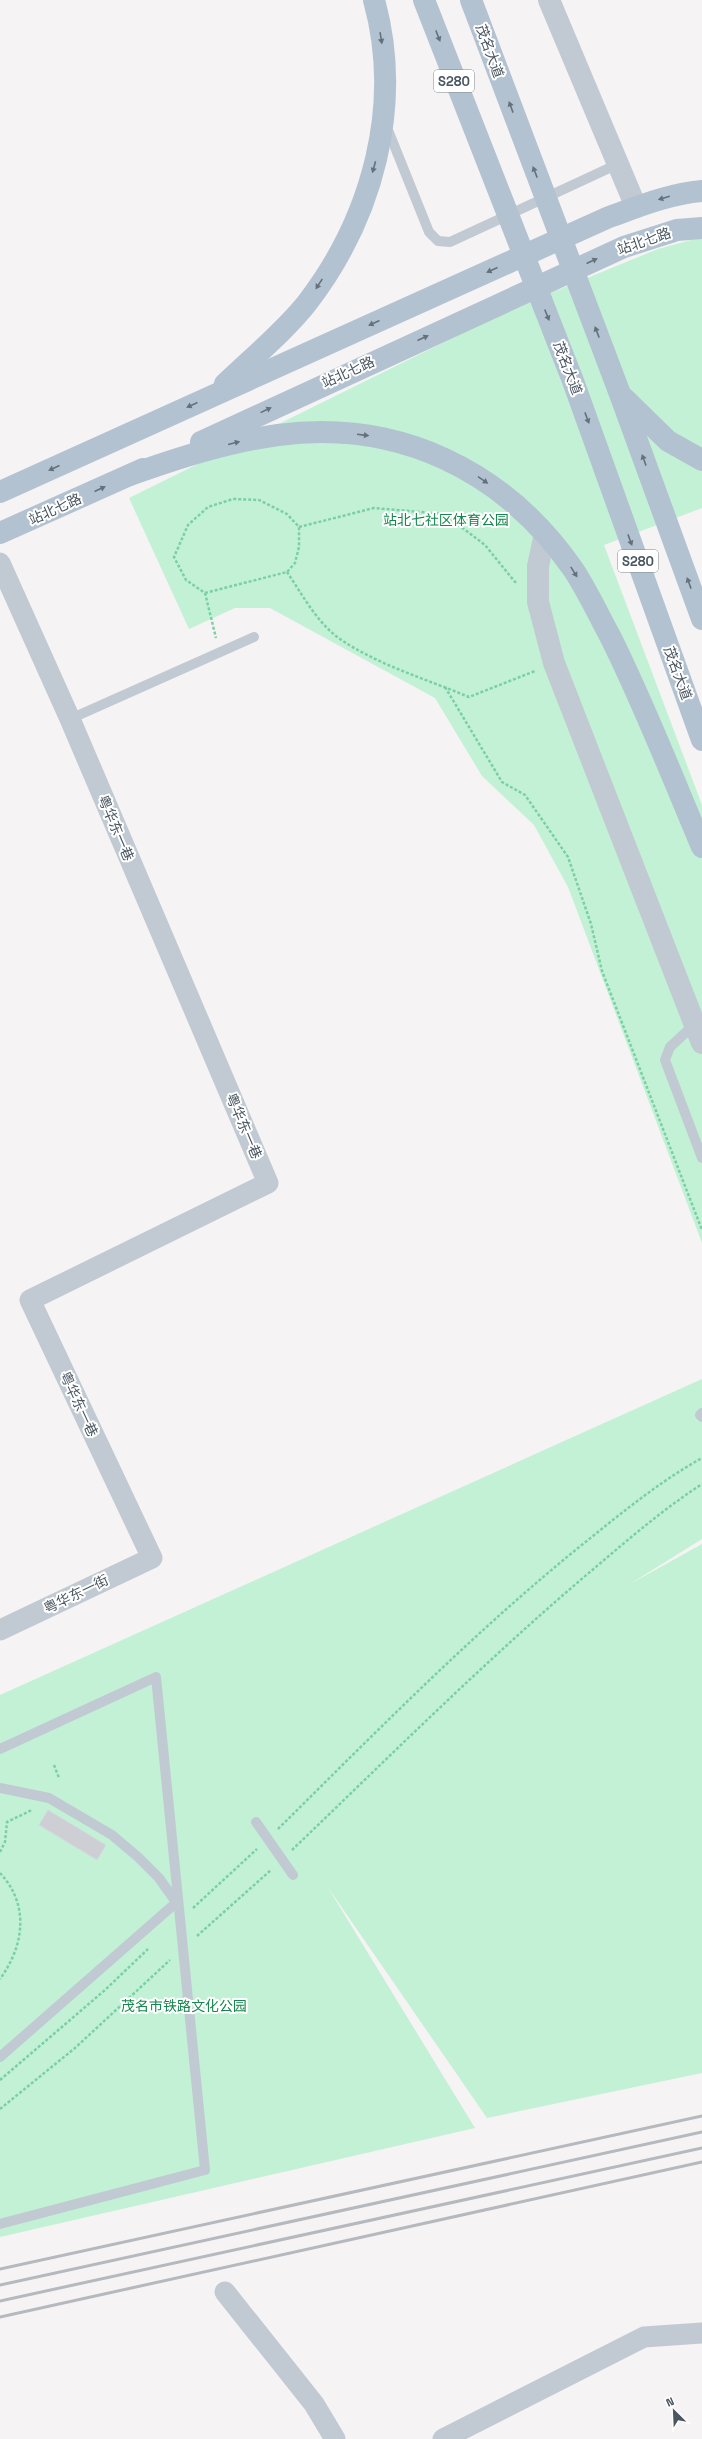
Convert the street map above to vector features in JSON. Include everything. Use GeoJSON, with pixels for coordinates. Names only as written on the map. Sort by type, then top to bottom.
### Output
{"type":"FeatureCollection","features":[{"type":"Feature","properties":{"kind":"main road"},"geometry":{"type":"LineString","coordinates":[[213,396],[307,303],[337,256],[361,211],[384,122],[382,44],[374,0]]}},
{"type":"Feature","properties":{"kind":"main road","name":"茂名大道"},"geometry":{"type":"LineString","coordinates":[[424,0],[486,161],[574,381],[702,740]]}},
{"type":"Feature","properties":{"kind":"main road","name":"茂名大道"},"geometry":{"type":"LineString","coordinates":[[471,0],[524,144],[611,368],[702,619]]}},
{"type":"Feature","properties":{"kind":"main road"},"geometry":{"type":"LineString","coordinates":[[0,492],[636,207],[681,193],[702,190]]}},
{"type":"Feature","properties":{"kind":"main road","name":"站北七路"},"geometry":{"type":"LineString","coordinates":[[0,533],[130,475],[305,392],[624,247],[677,230],[702,228]]}},
{"type":"Feature","properties":{"kind":"main road"},"geometry":{"type":"LineString","coordinates":[[620,394],[668,441],[702,460]]}},
{"type":"Feature","properties":{"kind":"main road"},"geometry":{"type":"LineString","coordinates":[[130,475],[184,456],[240,442],[278,435],[313,432],[378,437],[418,446],[459,464],[500,491],[533,520],[573,570],[625,666],[702,847]]}},
{"type":"Feature","properties":{"kind":"street"},"geometry":{"type":"LineString","coordinates":[[549,0],[636,207]]}},
{"type":"Feature","properties":{"kind":"street"},"geometry":{"type":"LineString","coordinates":[[545,534],[537,581],[538,602],[554,663],[698,1034]]}},
{"type":"Feature","properties":{"kind":"street","name":"粤华东一巷"},"geometry":{"type":"LineString","coordinates":[[0,562],[70,719],[268,1183],[30,1300],[152,1558]]}},
{"type":"Feature","properties":{"kind":"street","name":"粤华东一街"},"geometry":{"type":"LineString","coordinates":[[0,1630],[152,1558]]}},
{"type":"Feature","properties":{"kind":"street"},"geometry":{"type":"LineString","coordinates":[[225,2292],[314,2404],[335,2439]]}},
{"type":"Feature","properties":{"kind":"street"},"geometry":{"type":"LineString","coordinates":[[443,2439],[644,2337],[702,2333]]}},
{"type":"Feature","properties":{"kind":"lane"},"geometry":{"type":"LineString","coordinates":[[384,122],[429,232],[438,241],[450,242],[618,164]]}},
{"type":"Feature","properties":{"kind":"lane"},"geometry":{"type":"LineString","coordinates":[[70,719],[254,637]]}},
{"type":"Feature","properties":{"kind":"lane"},"geometry":{"type":"LineString","coordinates":[[698,1034],[670,1047],[664,1060],[702,1158]]}},
{"type":"Feature","properties":{"kind":"lane"},"geometry":{"type":"LineString","coordinates":[[702,1414],[700,1415],[702,1417]]}},
{"type":"Feature","properties":{"kind":"lane"},"geometry":{"type":"LineString","coordinates":[[0,1749],[156,1677],[177,1902],[205,2170],[0,2224]]}},
{"type":"Feature","properties":{"kind":"lane"},"geometry":{"type":"LineString","coordinates":[[0,1788],[49,1798],[112,1835],[159,1878],[177,1902]]}},
{"type":"Feature","properties":{"kind":"lane"},"geometry":{"type":"LineString","coordinates":[[256,1822],[293,1875]]}},
{"type":"Feature","properties":{"kind":"lane"},"geometry":{"type":"LineString","coordinates":[[0,2057],[177,1902]]}},
{"type":"Feature","properties":{"kind":"path"},"geometry":{"type":"LineString","coordinates":[[205,593],[286,572],[295,563],[299,547],[299,527],[287,514],[259,500],[233,499],[208,507],[188,525],[174,557],[186,580],[205,593],[219,652]]}},
{"type":"Feature","properties":{"kind":"path"},"geometry":{"type":"LineString","coordinates":[[299,527],[374,508],[444,514],[485,545],[515,582],[537,581]]}},
{"type":"Feature","properties":{"kind":"path"},"geometry":{"type":"LineString","coordinates":[[286,572],[317,617],[339,638],[392,666],[468,697],[475,696],[554,663]]}},
{"type":"Feature","properties":{"kind":"path"},"geometry":{"type":"LineString","coordinates":[[445,687],[502,782],[525,795],[568,857],[592,924],[602,970],[702,1230]]}},
{"type":"Feature","properties":{"kind":"path"},"geometry":{"type":"LineString","coordinates":[[180,1920],[268,1839],[431,1679],[528,1589],[671,1475],[702,1458]]}},
{"type":"Feature","properties":{"kind":"path"},"geometry":{"type":"LineString","coordinates":[[0,2109],[75,2048],[183,1948],[282,1860],[440,1705],[527,1625],[668,1506],[702,1484]]}},
{"type":"Feature","properties":{"kind":"path"},"geometry":{"type":"LineString","coordinates":[[54,1765],[59,1778]]}},
{"type":"Feature","properties":{"kind":"path"},"geometry":{"type":"LineString","coordinates":[[0,1852],[5,1842],[6,1822],[27,1814],[49,1798]]}},
{"type":"Feature","properties":{"kind":"path"},"geometry":{"type":"LineString","coordinates":[[0,1873],[12,1890],[19,1908],[21,1927],[18,1946],[11,1963],[0,1979]]}},
{"type":"Feature","properties":{"kind":"path"},"geometry":{"type":"LineString","coordinates":[[0,2080],[105,1990],[151,1946]]}},
{"type":"Feature","properties":{"kind":"green space","name":"站北七社区体育公园"},"geometry":{"type":"Polygon","coordinates":[[[702,237],[702,508],[604,545],[702,805],[702,1243],[568,887],[534,825],[482,776],[435,698],[270,608],[235,608],[189,629],[129,498],[509,310],[658,249],[702,237]]]}},
{"type":"Feature","properties":{"kind":"green space","name":"茂名市铁路文化公园"},"geometry":{"type":"Polygon","coordinates":[[[702,1379],[702,1539],[630,1584],[702,1544],[702,2073],[487,2118],[327,1886],[475,2128],[0,2237],[0,1695],[702,1379]]]}},
{"type":"Feature","properties":{"kind":"building"},"geometry":{"type":"Polygon","coordinates":[[[48,1810],[106,1845],[97,1860],[39,1825],[48,1810]]]}},
{"type":"Feature","properties":{"kind":"railway"},"geometry":{"type":"LineString","coordinates":[[0,2269],[702,2116]]}},
{"type":"Feature","properties":{"kind":"railway"},"geometry":{"type":"LineString","coordinates":[[0,2285],[702,2132]]}},
{"type":"Feature","properties":{"kind":"railway"},"geometry":{"type":"LineString","coordinates":[[0,2301],[702,2148]]}},
{"type":"Feature","properties":{"kind":"railway"},"geometry":{"type":"LineString","coordinates":[[0,2317],[702,2162]]}}]}
